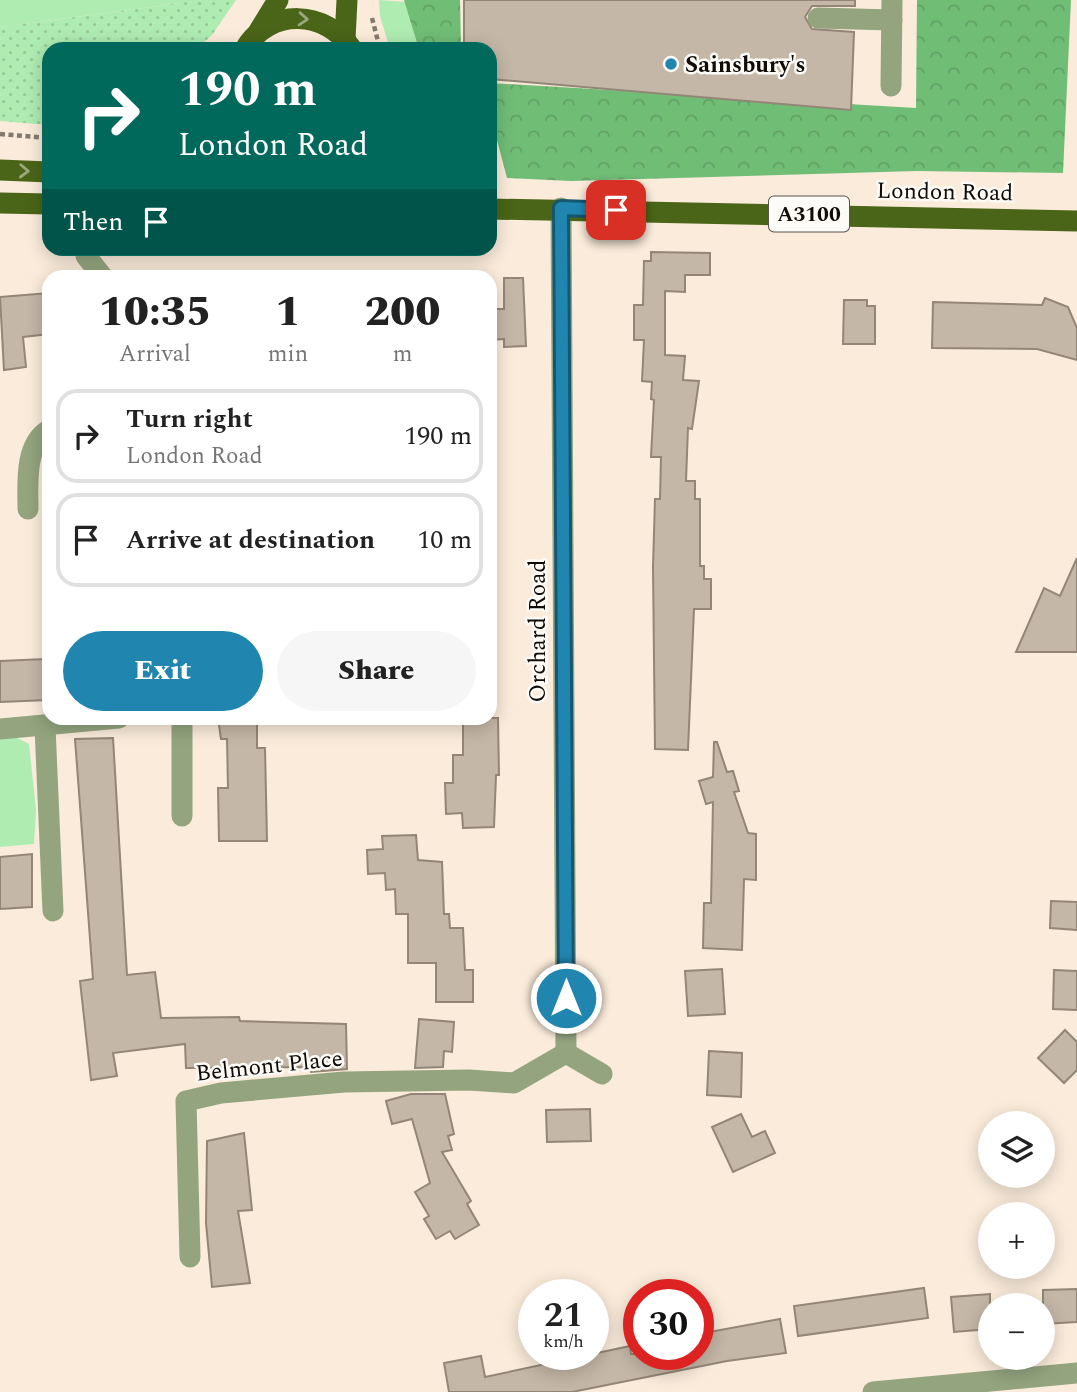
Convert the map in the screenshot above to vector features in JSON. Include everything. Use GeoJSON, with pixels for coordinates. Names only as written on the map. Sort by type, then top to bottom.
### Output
{"type":"FeatureCollection","features":[{"type":"Feature","properties":{"kind":"main road"},"geometry":{"type":"LineString","coordinates":[[251,41],[278,0]]}},
{"type":"Feature","properties":{"kind":"main road"},"geometry":{"type":"LineString","coordinates":[[347,0],[349,42]]}},
{"type":"Feature","properties":{"kind":"main road"},"geometry":{"type":"LineString","coordinates":[[251,41],[274,23],[293,18],[313,19],[331,27],[347,42]]}},
{"type":"Feature","properties":{"kind":"main road"},"geometry":{"type":"LineString","coordinates":[[0,170],[42,172]]}},
{"type":"Feature","properties":{"kind":"main road","name":"London Road"},"geometry":{"type":"LineString","coordinates":[[497,201],[517,208]]}},
{"type":"Feature","properties":{"kind":"main road"},"geometry":{"type":"LineString","coordinates":[[0,203],[42,204]]}},
{"type":"Feature","properties":{"kind":"main road","name":"London Road"},"geometry":{"type":"LineString","coordinates":[[497,209],[1077,221]]}},
{"type":"Feature","properties":{"kind":"street"},"geometry":{"type":"LineString","coordinates":[[818,18],[892,10],[891,86]]}},
{"type":"Feature","properties":{"kind":"street","name":"Orchard Road"},"geometry":{"type":"LineString","coordinates":[[561,208],[566,1053]]}},
{"type":"Feature","properties":{"kind":"street"},"geometry":{"type":"LineString","coordinates":[[86,256],[97,270]]}},
{"type":"Feature","properties":{"kind":"street"},"geometry":{"type":"LineString","coordinates":[[28,509],[28,471],[35,446],[42,434]]}},
{"type":"Feature","properties":{"kind":"street"},"geometry":{"type":"LineString","coordinates":[[0,729],[61,725]]}},
{"type":"Feature","properties":{"kind":"street"},"geometry":{"type":"LineString","coordinates":[[181,816],[182,725]]}},
{"type":"Feature","properties":{"kind":"street"},"geometry":{"type":"LineString","coordinates":[[45,727],[52,911]]}},
{"type":"Feature","properties":{"kind":"street"},"geometry":{"type":"LineString","coordinates":[[566,1053],[602,1074]]}},
{"type":"Feature","properties":{"kind":"street","name":"Belmont Place"},"geometry":{"type":"LineString","coordinates":[[190,1257],[186,1101],[221,1093],[344,1082],[469,1080],[514,1083],[566,1053]]}},
{"type":"Feature","properties":{"kind":"street"},"geometry":{"type":"LineString","coordinates":[[873,1392],[1077,1373]]}},
{"type":"Feature","properties":{"kind":"path"},"geometry":{"type":"LineString","coordinates":[[370,7],[378,42]]}},
{"type":"Feature","properties":{"kind":"path"},"geometry":{"type":"LineString","coordinates":[[0,134],[42,137]]}},
{"type":"Feature","properties":{"kind":"green space"},"geometry":{"type":"Polygon","coordinates":[[[0,0],[181,0],[181,3],[0,27],[0,0]]]}},
{"type":"Feature","properties":{"kind":"green space"},"geometry":{"type":"Polygon","coordinates":[[[181,0],[236,0],[204,42],[42,42],[42,124],[0,121],[0,27],[181,3],[181,0]]]}},
{"type":"Feature","properties":{"kind":"green space"},"geometry":{"type":"Polygon","coordinates":[[[379,0],[406,2],[416,42],[388,42],[380,16],[379,0]]]}},
{"type":"Feature","properties":{"kind":"green space"},"geometry":{"type":"Polygon","coordinates":[[[404,0],[460,0],[461,42],[417,42],[404,0]]]}},
{"type":"Feature","properties":{"kind":"green space"},"geometry":{"type":"Polygon","coordinates":[[[917,0],[1071,0],[1063,173],[917,171],[571,181],[507,178],[497,140],[497,83],[916,108],[917,0]]]}},
{"type":"Feature","properties":{"kind":"green space"},"geometry":{"type":"Polygon","coordinates":[[[0,735],[11,735],[29,744],[36,810],[34,844],[0,847],[0,735]]]}},
{"type":"Feature","properties":{"kind":"building","name":"Sainsbury's"},"geometry":{"type":"Polygon","coordinates":[[[464,0],[855,0],[855,6],[812,6],[805,17],[812,29],[854,32],[851,110],[497,80],[497,42],[464,42],[464,0]]]}},
{"type":"Feature","properties":{"kind":"building"},"geometry":{"type":"Polygon","coordinates":[[[651,252],[710,253],[710,275],[685,275],[685,292],[665,291],[665,355],[685,356],[683,380],[699,381],[692,429],[688,428],[686,481],[695,481],[695,499],[700,499],[700,566],[704,566],[704,579],[711,579],[711,609],[694,609],[688,750],[655,749],[653,567],[655,499],[660,499],[661,457],[651,457],[654,400],[651,399],[652,382],[642,381],[644,340],[634,340],[634,305],[643,305],[644,261],[651,261],[651,252]]]}},
{"type":"Feature","properties":{"kind":"building"},"geometry":{"type":"Polygon","coordinates":[[[504,278],[523,278],[526,346],[504,347],[504,339],[497,340],[497,309],[504,309],[504,278]]]}},
{"type":"Feature","properties":{"kind":"building"},"geometry":{"type":"Polygon","coordinates":[[[42,294],[42,335],[23,337],[26,367],[4,370],[0,297],[42,294]]]}},
{"type":"Feature","properties":{"kind":"building"},"geometry":{"type":"Polygon","coordinates":[[[1045,298],[1068,307],[1077,328],[1077,360],[1037,349],[932,348],[933,302],[1042,305],[1045,298]]]}},
{"type":"Feature","properties":{"kind":"building"},"geometry":{"type":"Polygon","coordinates":[[[844,300],[867,300],[867,306],[875,306],[875,344],[843,344],[844,300]]]}},
{"type":"Feature","properties":{"kind":"building"},"geometry":{"type":"Polygon","coordinates":[[[1077,558],[1077,652],[1016,652],[1044,588],[1060,596],[1077,558]]]}},
{"type":"Feature","properties":{"kind":"building"},"geometry":{"type":"Polygon","coordinates":[[[42,659],[42,700],[0,702],[0,661],[42,659]]]}},
{"type":"Feature","properties":{"kind":"building"},"geometry":{"type":"Polygon","coordinates":[[[498,718],[499,775],[496,775],[494,827],[463,828],[462,813],[446,814],[445,783],[453,783],[453,755],[463,755],[463,725],[497,725],[498,718]]]}},
{"type":"Feature","properties":{"kind":"building"},"geometry":{"type":"Polygon","coordinates":[[[219,725],[257,725],[257,748],[265,748],[267,841],[219,841],[218,788],[228,788],[227,739],[221,739],[219,725]]]}},
{"type":"Feature","properties":{"kind":"building"},"geometry":{"type":"Polygon","coordinates":[[[113,738],[127,975],[155,972],[161,1018],[239,1017],[240,1021],[346,1024],[347,1069],[311,1072],[311,1067],[186,1068],[185,1044],[113,1053],[117,1076],[91,1080],[80,981],[93,979],[75,739],[113,738]]]}},
{"type":"Feature","properties":{"kind":"building"},"geometry":{"type":"Polygon","coordinates":[[[714,742],[717,742],[727,772],[733,771],[739,791],[734,792],[748,833],[756,834],[756,880],[744,879],[742,950],[703,948],[704,903],[711,903],[713,802],[706,804],[699,781],[713,777],[714,742]]]}},
{"type":"Feature","properties":{"kind":"building"},"geometry":{"type":"Polygon","coordinates":[[[416,835],[418,860],[442,862],[444,914],[449,914],[450,928],[463,928],[465,970],[473,970],[473,1002],[436,1002],[436,963],[408,963],[408,914],[396,914],[395,889],[386,890],[385,873],[368,874],[367,850],[383,849],[382,836],[416,835]]]}},
{"type":"Feature","properties":{"kind":"building"},"geometry":{"type":"Polygon","coordinates":[[[32,854],[32,907],[0,909],[0,857],[32,854]]]}},
{"type":"Feature","properties":{"kind":"building"},"geometry":{"type":"Polygon","coordinates":[[[1051,901],[1077,902],[1077,930],[1050,928],[1051,901]]]}},
{"type":"Feature","properties":{"kind":"building"},"geometry":{"type":"Polygon","coordinates":[[[722,969],[725,1014],[688,1016],[685,971],[722,969]]]}},
{"type":"Feature","properties":{"kind":"building"},"geometry":{"type":"Polygon","coordinates":[[[1054,970],[1077,971],[1077,1010],[1053,1009],[1054,970]]]}},
{"type":"Feature","properties":{"kind":"building"},"geometry":{"type":"Polygon","coordinates":[[[419,1019],[454,1022],[452,1052],[444,1051],[443,1067],[415,1068],[419,1019]]]}},
{"type":"Feature","properties":{"kind":"building"},"geometry":{"type":"Polygon","coordinates":[[[1065,1030],[1077,1042],[1077,1070],[1064,1083],[1038,1058],[1065,1030]]]}},
{"type":"Feature","properties":{"kind":"building"},"geometry":{"type":"Polygon","coordinates":[[[709,1051],[742,1053],[741,1097],[707,1095],[709,1051]]]}},
{"type":"Feature","properties":{"kind":"building"},"geometry":{"type":"Polygon","coordinates":[[[411,1094],[445,1094],[454,1134],[448,1136],[452,1150],[442,1152],[471,1201],[467,1204],[479,1225],[455,1239],[450,1231],[436,1239],[424,1219],[429,1216],[415,1192],[430,1183],[412,1119],[392,1124],[386,1101],[411,1094]]]}},
{"type":"Feature","properties":{"kind":"building"},"geometry":{"type":"Polygon","coordinates":[[[590,1109],[591,1141],[547,1142],[546,1110],[590,1109]]]}},
{"type":"Feature","properties":{"kind":"building"},"geometry":{"type":"Polygon","coordinates":[[[741,1114],[752,1137],[765,1131],[775,1153],[733,1172],[712,1127],[741,1114]]]}},
{"type":"Feature","properties":{"kind":"building"},"geometry":{"type":"Polygon","coordinates":[[[244,1133],[252,1210],[238,1211],[250,1283],[212,1287],[206,1223],[207,1141],[244,1133]]]}},
{"type":"Feature","properties":{"kind":"building"},"geometry":{"type":"Polygon","coordinates":[[[924,1288],[928,1318],[798,1336],[794,1306],[924,1288]]]}},
{"type":"Feature","properties":{"kind":"building"},"geometry":{"type":"Polygon","coordinates":[[[1077,1289],[1077,1322],[1055,1323],[1055,1293],[1043,1293],[1043,1290],[1077,1289]]]}},
{"type":"Feature","properties":{"kind":"building"},"geometry":{"type":"Polygon","coordinates":[[[978,1295],[978,1330],[954,1332],[951,1297],[978,1295]]]}},
{"type":"Feature","properties":{"kind":"building"},"geometry":{"type":"Polygon","coordinates":[[[780,1319],[786,1353],[714,1364],[714,1331],[780,1319]]]}},
{"type":"Feature","properties":{"kind":"building"},"geometry":{"type":"Polygon","coordinates":[[[623,1347],[623,1370],[682,1370],[572,1392],[449,1392],[444,1363],[481,1356],[485,1377],[518,1370],[609,1370],[609,1350],[623,1347]]]}},
{"type":"Feature","properties":{"kind":"place","name":"Sainsbury's"},"geometry":{"type":"Point","coordinates":[671,64]}},
{"type":"Feature","properties":{"kind":"route"},"geometry":{"type":"LineString","coordinates":[[566,998],[561,208],[616,210]]}}]}
